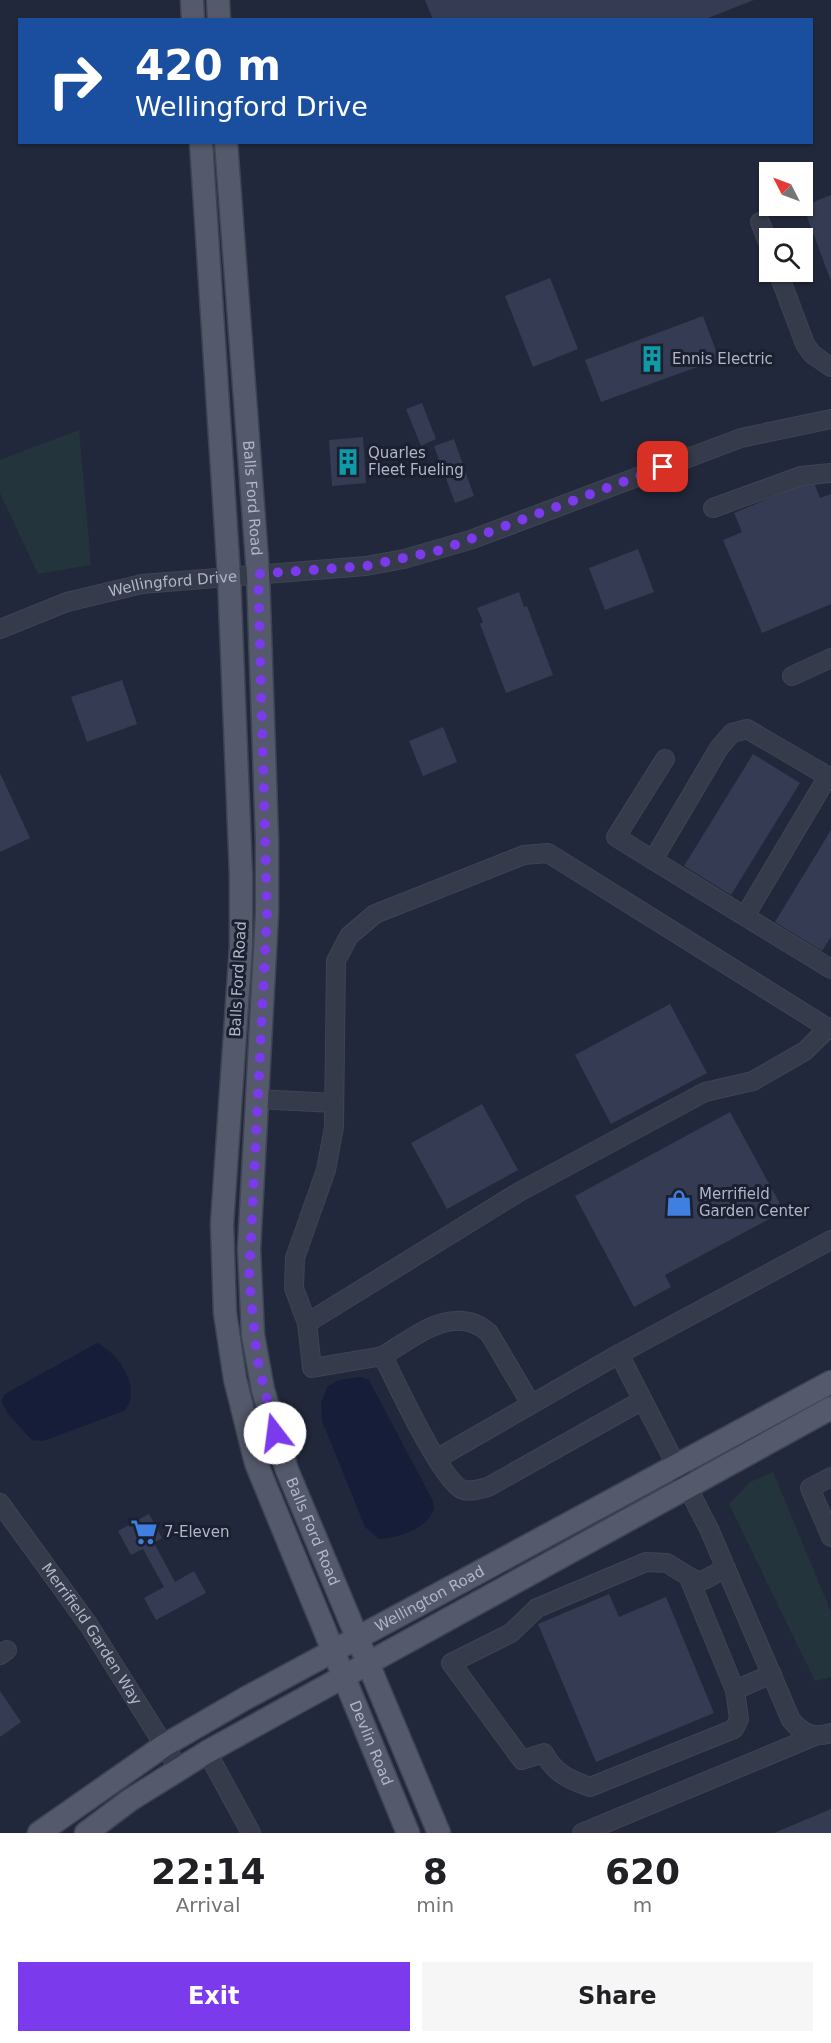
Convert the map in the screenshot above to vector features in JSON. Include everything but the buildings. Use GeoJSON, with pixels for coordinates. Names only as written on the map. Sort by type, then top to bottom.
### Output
{"type":"FeatureCollection","features":[{"type":"Feature","properties":{"kind":"main road"},"geometry":{"type":"LineString","coordinates":[[192,0],[194,18]]}},
{"type":"Feature","properties":{"kind":"main road"},"geometry":{"type":"LineString","coordinates":[[218,0],[219,18]]}},
{"type":"Feature","properties":{"kind":"main road","name":"Balls Ford Road"},"geometry":{"type":"LineString","coordinates":[[201,144],[229,576],[241,876],[241,946],[222,1249],[231,1355],[251,1448],[334,1653]]}},
{"type":"Feature","properties":{"kind":"main road","name":"Balls Ford Road"},"geometry":{"type":"LineString","coordinates":[[226,144],[258,574],[267,913],[249,1249],[250,1309],[257,1358],[275,1433],[287,1470],[368,1662]]}},
{"type":"Feature","properties":{"kind":"main road"},"geometry":{"type":"LineString","coordinates":[[234,1050],[243,1085],[257,1099]]}},
{"type":"Feature","properties":{"kind":"main road","name":"Wellington Road"},"geometry":{"type":"LineString","coordinates":[[39,1833],[165,1745],[246,1698],[334,1653],[831,1382]]}},
{"type":"Feature","properties":{"kind":"main road","name":"Wellington Road"},"geometry":{"type":"LineString","coordinates":[[87,1833],[130,1800],[207,1752],[686,1487],[821,1417],[831,1408]]}},
{"type":"Feature","properties":{"kind":"main road","name":"Devlin Road"},"geometry":{"type":"LineString","coordinates":[[334,1653],[408,1833]]}},
{"type":"Feature","properties":{"kind":"main road","name":"Devlin Road"},"geometry":{"type":"LineString","coordinates":[[368,1662],[439,1833]]}},
{"type":"Feature","properties":{"kind":"street"},"geometry":{"type":"LineString","coordinates":[[760,222],[762,228]]}},
{"type":"Feature","properties":{"kind":"street"},"geometry":{"type":"LineString","coordinates":[[782,282],[805,344],[812,354],[831,368]]}},
{"type":"Feature","properties":{"kind":"street","name":"Wellingford Drive"},"geometry":{"type":"LineString","coordinates":[[0,629],[67,602],[142,584],[366,566],[441,550],[741,438],[831,418]]}},
{"type":"Feature","properties":{"kind":"street"},"geometry":{"type":"LineString","coordinates":[[713,508],[801,476],[831,473]]}},
{"type":"Feature","properties":{"kind":"street"},"geometry":{"type":"LineString","coordinates":[[792,676],[831,658]]}},
{"type":"Feature","properties":{"kind":"street"},"geometry":{"type":"LineString","coordinates":[[653,860],[719,748],[732,733],[747,729],[829,777],[745,916]]}},
{"type":"Feature","properties":{"kind":"street"},"geometry":{"type":"LineString","coordinates":[[665,759],[616,837],[831,969]]}},
{"type":"Feature","properties":{"kind":"street"},"geometry":{"type":"LineString","coordinates":[[307,1323],[519,1192],[705,1092],[753,1081],[804,1051],[830,1029],[548,853],[524,855],[375,914],[349,936],[336,961],[334,1127],[326,1170],[295,1258],[294,1288],[307,1323],[312,1368],[383,1356],[446,1321],[466,1320],[481,1326],[489,1333],[531,1404]]}},
{"type":"Feature","properties":{"kind":"street"},"geometry":{"type":"LineString","coordinates":[[257,1099],[334,1103]]}},
{"type":"Feature","properties":{"kind":"street"},"geometry":{"type":"LineString","coordinates":[[438,1458],[619,1354],[831,1240]]}},
{"type":"Feature","properties":{"kind":"street"},"geometry":{"type":"LineString","coordinates":[[619,1354],[726,1568],[791,1720],[806,1733],[823,1734]]}},
{"type":"Feature","properties":{"kind":"street"},"geometry":{"type":"LineString","coordinates":[[383,1356],[406,1404],[451,1481],[463,1490],[474,1491],[488,1487],[641,1401]]}},
{"type":"Feature","properties":{"kind":"street"},"geometry":{"type":"LineString","coordinates":[[831,1477],[810,1488],[831,1537]]}},
{"type":"Feature","properties":{"kind":"street","name":"Merrifield Garden Way"},"geometry":{"type":"LineString","coordinates":[[0,1503],[88,1624],[179,1768]]}},
{"type":"Feature","properties":{"kind":"street"},"geometry":{"type":"LineString","coordinates":[[689,1578],[735,1690],[739,1719],[734,1729],[590,1787],[573,1781],[551,1766],[544,1753],[522,1760],[451,1662],[511,1633],[537,1608],[646,1562],[667,1563],[689,1578],[704,1580],[726,1568]]}},
{"type":"Feature","properties":{"kind":"street"},"geometry":{"type":"LineString","coordinates":[[735,1690],[772,1674]]}},
{"type":"Feature","properties":{"kind":"street"},"geometry":{"type":"LineString","coordinates":[[582,1833],[823,1734]]}},
{"type":"Feature","properties":{"kind":"street"},"geometry":{"type":"LineString","coordinates":[[207,1752],[250,1833]]}},
{"type":"Feature","properties":{"kind":"shaded area"},"geometry":{"type":"Polygon","coordinates":[[[79,430],[91,565],[38,574],[0,493],[0,460],[79,430]]]}},
{"type":"Feature","properties":{"kind":"shaded area"},"geometry":{"type":"Polygon","coordinates":[[[773,1472],[831,1612],[831,1677],[815,1681],[729,1504],[750,1482],[773,1472]]]}},
{"type":"Feature","properties":{"kind":"water"},"geometry":{"type":"Polygon","coordinates":[[[97,1343],[120,1363],[130,1383],[131,1393],[124,1411],[43,1441],[32,1440],[8,1414],[1,1401],[5,1394],[97,1343]]]}},
{"type":"Feature","properties":{"kind":"water"},"geometry":{"type":"Polygon","coordinates":[[[360,1377],[369,1380],[433,1501],[434,1509],[425,1522],[395,1537],[379,1539],[365,1527],[322,1421],[321,1402],[328,1386],[339,1380],[360,1377]]]}},
{"type":"Feature","properties":{"kind":"place","name":"Ennis Electric"},"geometry":{"type":"Point","coordinates":[652,359]}},
{"type":"Feature","properties":{"kind":"place","name":"Quarles Fleet Fueling"},"geometry":{"type":"Point","coordinates":[348,462]}},
{"type":"Feature","properties":{"kind":"place","name":"Merrifield Garden Center"},"geometry":{"type":"Point","coordinates":[679,1203]}},
{"type":"Feature","properties":{"kind":"place","name":"7-Eleven"},"geometry":{"type":"Point","coordinates":[144,1532]}},
{"type":"Feature","properties":{"kind":"route"},"geometry":{"type":"LineString","coordinates":[[275,1433],[263,1390],[253,1335],[249,1278],[267,913],[262,651],[258,574],[366,566],[404,560],[470,540],[663,467]]}}]}
